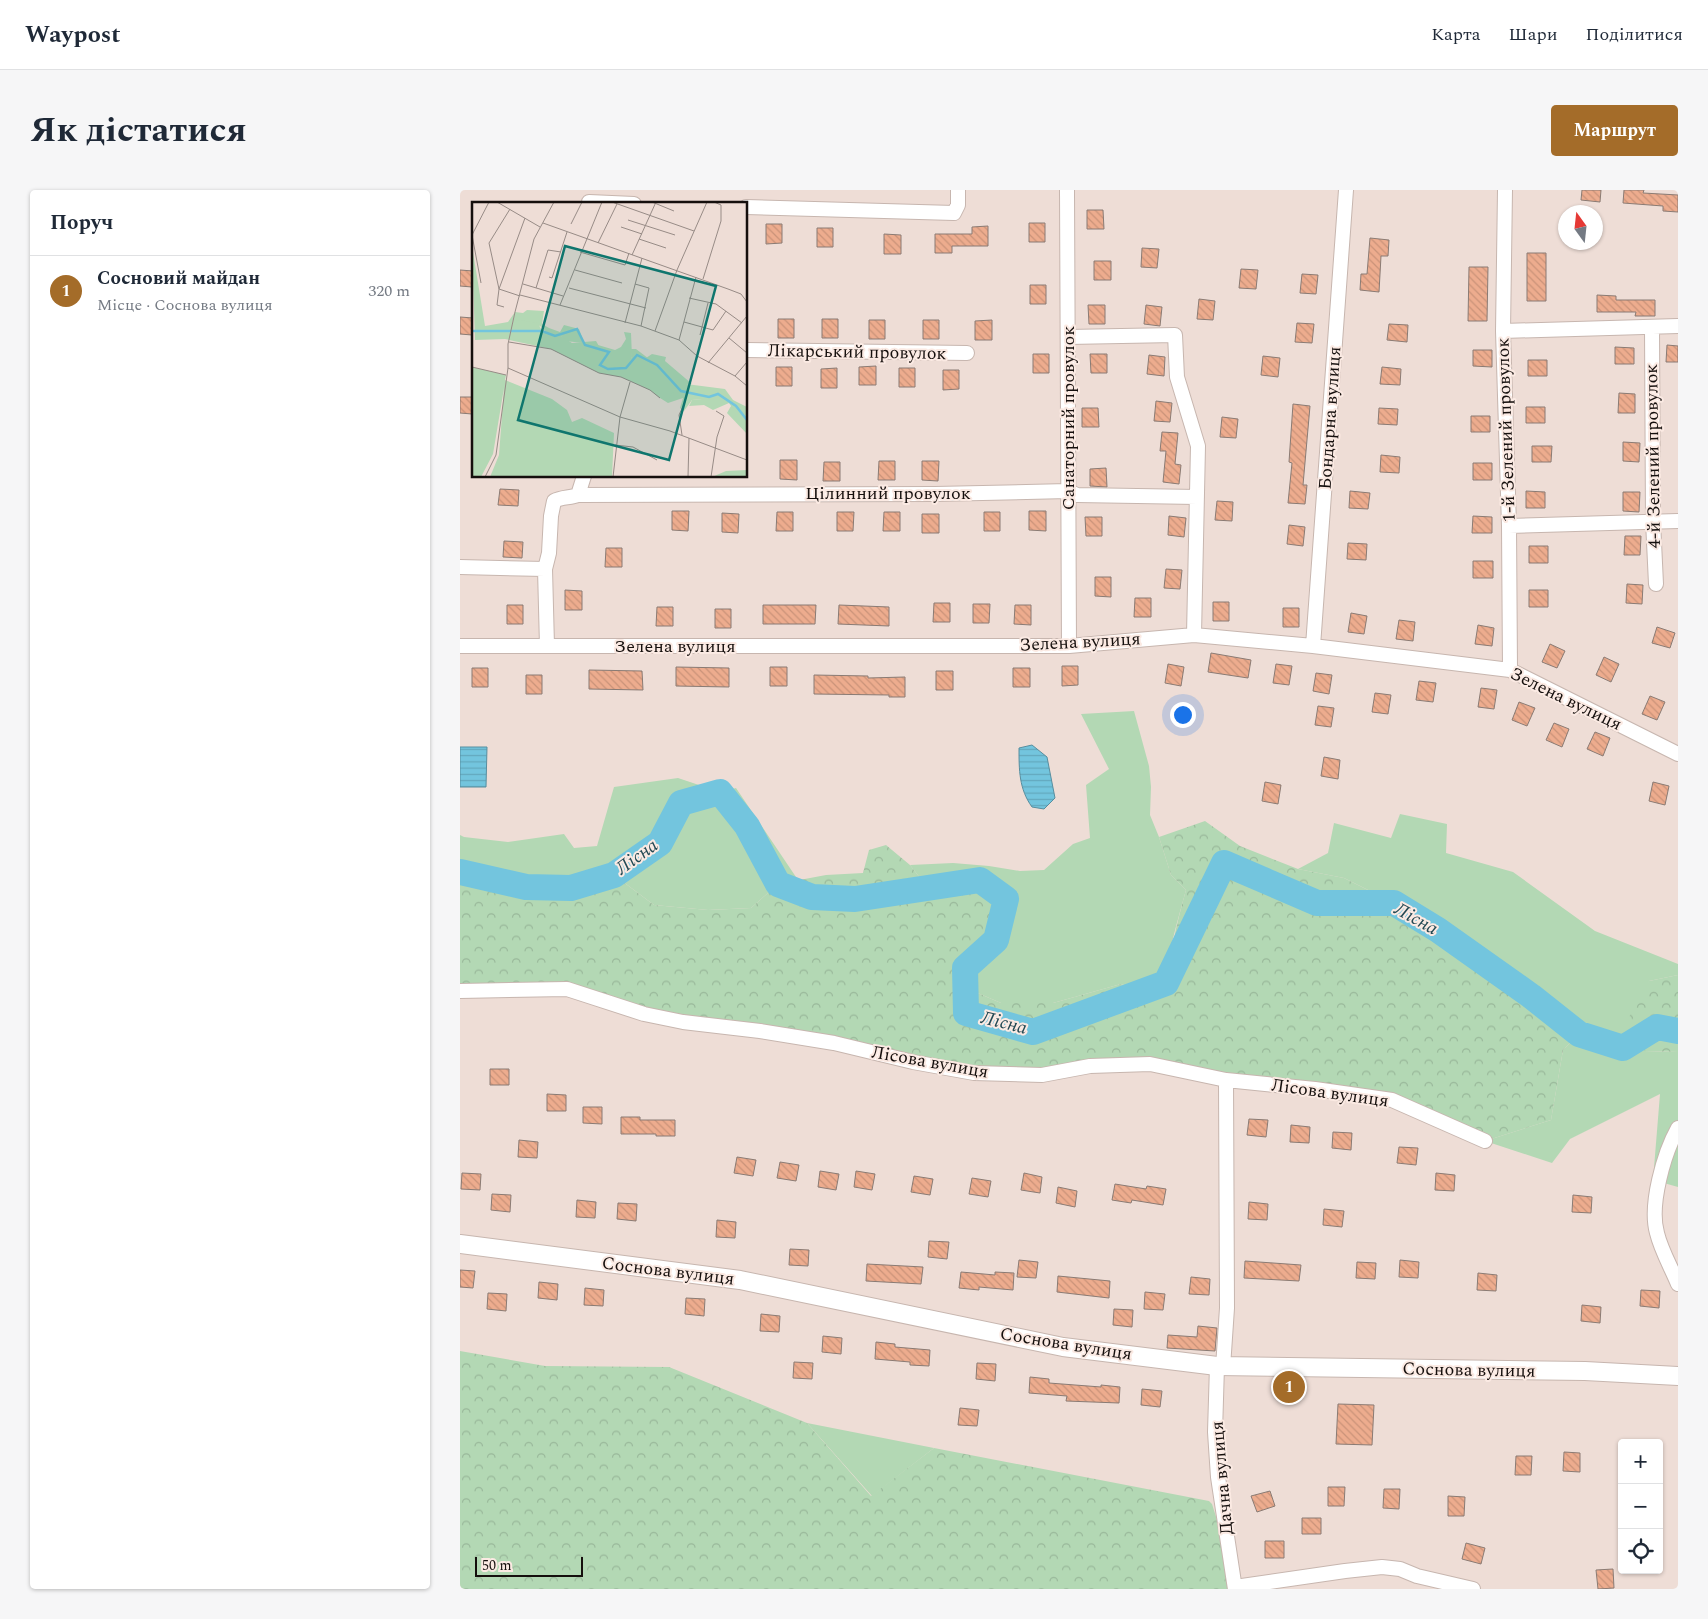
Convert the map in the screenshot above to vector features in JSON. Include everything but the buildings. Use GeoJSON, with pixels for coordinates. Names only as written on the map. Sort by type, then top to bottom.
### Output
{"type":"FeatureCollection","features":[{"type":"Feature","properties":{"kind":"street"},"geometry":{"type":"LineString","coordinates":[[748,207],[954,213],[958,205],[958,190]]}},
{"type":"Feature","properties":{"kind":"street","name":"Санаторний провулок"},"geometry":{"type":"LineString","coordinates":[[1067,190],[1069,646]]}},
{"type":"Feature","properties":{"kind":"street","name":"Бондарна вулиця"},"geometry":{"type":"LineString","coordinates":[[1313,646],[1346,190]]}},
{"type":"Feature","properties":{"kind":"street","name":"1-й Зелений провулок"},"geometry":{"type":"LineString","coordinates":[[1505,190],[1502,331],[1509,526],[1510,670]]}},
{"type":"Feature","properties":{"kind":"street"},"geometry":{"type":"LineString","coordinates":[[589,199],[616,202]]}},
{"type":"Feature","properties":{"kind":"street"},"geometry":{"type":"LineString","coordinates":[[1502,331],[1678,326]]}},
{"type":"Feature","properties":{"kind":"street","name":"4-й Зелений провулок"},"geometry":{"type":"LineString","coordinates":[[1652,327],[1653,521],[1656,584]]}},
{"type":"Feature","properties":{"kind":"street"},"geometry":{"type":"LineString","coordinates":[[1068,337],[1176,335],[1177,377],[1198,446],[1194,635]]}},
{"type":"Feature","properties":{"kind":"street","name":"Лікарський провулок"},"geometry":{"type":"LineString","coordinates":[[748,350],[967,354]]}},
{"type":"Feature","properties":{"kind":"street"},"geometry":{"type":"LineString","coordinates":[[578,495],[583,478]]}},
{"type":"Feature","properties":{"kind":"street","name":"Цілинний провулок"},"geometry":{"type":"LineString","coordinates":[[545,569],[550,548],[551,516],[554,501],[559,498],[572,498],[578,495],[935,494],[1068,491],[1077,495],[1197,497]]}},
{"type":"Feature","properties":{"kind":"street"},"geometry":{"type":"LineString","coordinates":[[1509,526],[1653,521],[1678,522]]}},
{"type":"Feature","properties":{"kind":"street"},"geometry":{"type":"LineString","coordinates":[[460,567],[545,569],[547,646]]}},
{"type":"Feature","properties":{"kind":"street","name":"Зелена вулиця"},"geometry":{"type":"LineString","coordinates":[[460,646],[1069,646],[1194,635],[1313,646],[1510,670],[1678,754]]}},
{"type":"Feature","properties":{"kind":"street","name":"Лісова вулиця"},"geometry":{"type":"LineString","coordinates":[[460,991],[566,989],[644,1014],[683,1022],[760,1031],[834,1044],[913,1062],[974,1073],[1042,1075],[1090,1066],[1150,1064],[1226,1080],[1315,1089],[1392,1100],[1485,1141]]}},
{"type":"Feature","properties":{"kind":"street","name":"Дачна вулиця"},"geometry":{"type":"LineString","coordinates":[[1226,1080],[1227,1308],[1215,1432],[1218,1477],[1235,1588]]}},
{"type":"Feature","properties":{"kind":"street"},"geometry":{"type":"LineString","coordinates":[[1678,1128],[1671,1141],[1655,1199],[1656,1232],[1678,1284]]}},
{"type":"Feature","properties":{"kind":"street","name":"Соснова вулиця"},"geometry":{"type":"LineString","coordinates":[[460,1244],[740,1280],[1063,1347],[1220,1367],[1585,1371],[1678,1376]]}},
{"type":"Feature","properties":{"kind":"street"},"geometry":{"type":"LineString","coordinates":[[1235,1588],[1382,1567],[1400,1569],[1417,1576],[1473,1589]]}},
{"type":"Feature","properties":{"kind":"green space"},"geometry":{"type":"Polygon","coordinates":[[[1134,711],[1149,766],[1151,787],[1150,815],[1171,875],[1186,890],[1169,957],[1167,998],[1121,984],[1053,1003],[1001,1003],[966,988],[965,968],[996,940],[980,880],[927,887],[910,865],[953,863],[1020,871],[1044,870],[1073,844],[1090,838],[1086,785],[1109,769],[1081,714],[1134,711]]]}},
{"type":"Feature","properties":{"kind":"green space"},"geometry":{"type":"Polygon","coordinates":[[[678,778],[720,792],[736,788],[798,880],[778,884],[751,908],[708,910],[654,905],[614,875],[571,888],[526,887],[460,870],[460,835],[508,842],[564,834],[574,848],[597,846],[614,787],[678,778]]]}},
{"type":"Feature","properties":{"kind":"green space"},"geometry":{"type":"Polygon","coordinates":[[[1400,814],[1447,824],[1446,853],[1513,872],[1595,931],[1678,964],[1678,975],[1649,981],[1645,1051],[1678,1052],[1678,1187],[1653,1180],[1660,1094],[1570,1139],[1552,1163],[1485,1141],[1551,1120],[1563,1050],[1579,1034],[1531,996],[1438,930],[1394,903],[1344,878],[1298,869],[1328,853],[1334,823],[1391,838],[1400,814]]]}},
{"type":"Feature","properties":{"kind":"green space"},"geometry":{"type":"Polygon","coordinates":[[[1205,821],[1240,846],[1298,869],[1344,878],[1394,903],[1438,930],[1531,996],[1579,1034],[1563,1050],[1551,1120],[1485,1141],[1392,1100],[1150,1064],[974,1073],[683,1022],[567,989],[460,991],[460,870],[526,887],[571,888],[614,875],[654,905],[708,910],[751,908],[778,884],[826,875],[863,873],[869,850],[886,845],[910,865],[927,887],[980,880],[1006,899],[996,940],[965,968],[966,988],[1001,1003],[1053,1003],[1121,984],[1166,997],[1173,943],[1186,890],[1171,875],[1159,837],[1205,821]]]}},
{"type":"Feature","properties":{"kind":"green space"},"geometry":{"type":"Polygon","coordinates":[[[1678,975],[1678,1052],[1645,1051],[1628,1019],[1649,981],[1678,975]]]}},
{"type":"Feature","properties":{"kind":"green space"},"geometry":{"type":"Polygon","coordinates":[[[460,1351],[545,1366],[669,1367],[807,1423],[871,1496],[934,1448],[1209,1501],[1212,1504],[1223,1539],[1230,1589],[460,1589],[460,1351]]]}},
{"type":"Feature","properties":{"kind":"green space"},"geometry":{"type":"Polygon","coordinates":[[[807,1423],[934,1448],[872,1496],[807,1423]]]}},
{"type":"Feature","properties":{"kind":"water"},"geometry":{"type":"Polygon","coordinates":[[[1032,745],[1047,757],[1055,798],[1044,809],[1032,807],[1022,786],[1019,748],[1032,745]]]}},
{"type":"Feature","properties":{"kind":"water"},"geometry":{"type":"Polygon","coordinates":[[[460,747],[487,747],[486,787],[460,787],[460,747]]]}},
{"type":"Feature","properties":{"kind":"waterway","name":"Лісна"},"geometry":{"type":"LineString","coordinates":[[460,872],[526,887],[571,888],[614,875],[660,843],[681,803],[720,792],[747,826],[778,884],[812,897],[855,899],[980,880],[1006,899],[996,940],[965,968],[966,1013],[1033,1032],[1166,983],[1224,863],[1317,903],[1394,903],[1438,930],[1531,996],[1579,1034],[1623,1048],[1657,1027],[1678,1031]]}},
{"type":"Feature","properties":{"kind":"place","name":"Сосновий майдан"},"geometry":{"type":"Point","coordinates":[1289,1387]}}]}
